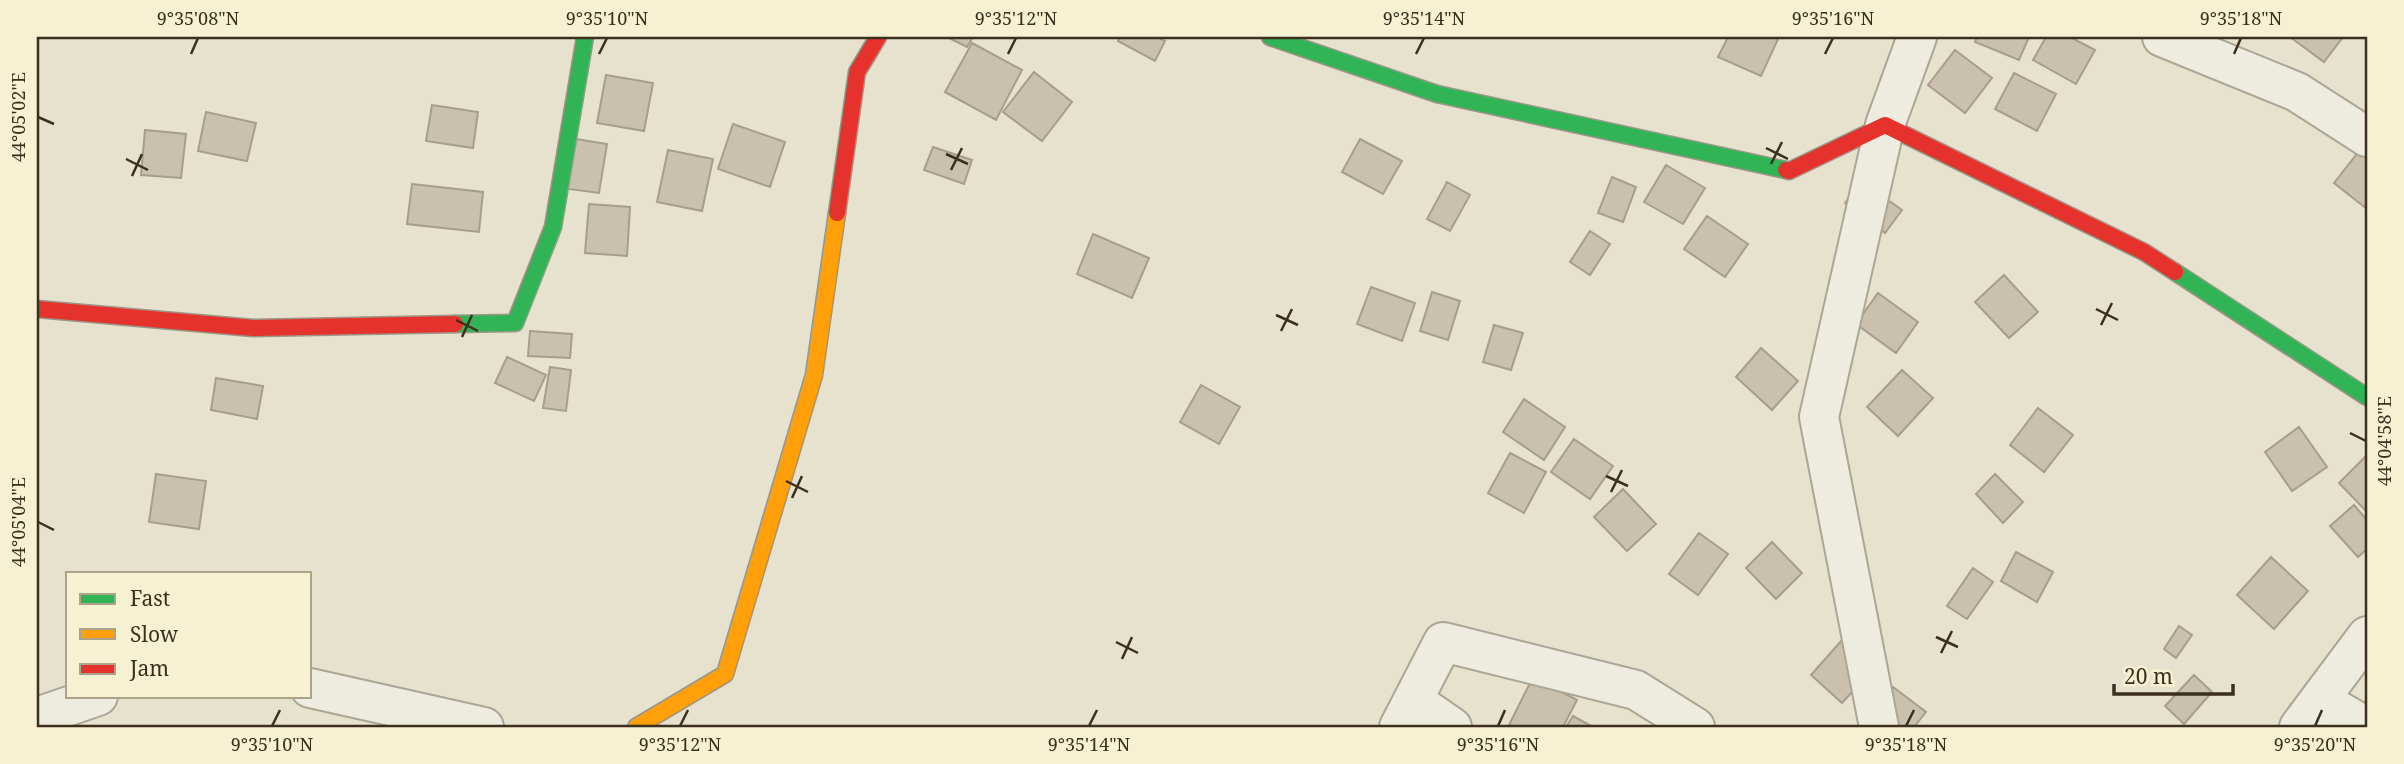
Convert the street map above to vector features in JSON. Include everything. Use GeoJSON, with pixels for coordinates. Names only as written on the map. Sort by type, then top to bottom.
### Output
{"type":"FeatureCollection","features":[{"type":"Feature","properties":{"kind":"street"},"geometry":{"type":"LineString","coordinates":[[37,309],[253,328],[515,323],[553,227],[585,37]]}},
{"type":"Feature","properties":{"kind":"street"},"geometry":{"type":"LineString","coordinates":[[636,727],[726,674],[814,375],[857,72],[878,37]]}},
{"type":"Feature","properties":{"kind":"street"},"geometry":{"type":"LineString","coordinates":[[1270,37],[1437,94],[1789,172],[1885,125]]}},
{"type":"Feature","properties":{"kind":"street"},"geometry":{"type":"LineString","coordinates":[[1879,727],[1819,417],[1885,125],[1917,37]]}},
{"type":"Feature","properties":{"kind":"street"},"geometry":{"type":"LineString","coordinates":[[2162,37],[2297,92],[2367,137]]}},
{"type":"Feature","properties":{"kind":"street"},"geometry":{"type":"LineString","coordinates":[[1885,125],[2144,252],[2367,397]]}},
{"type":"Feature","properties":{"kind":"street"},"geometry":{"type":"LineString","coordinates":[[2367,636],[2310,713],[2367,727]]}},
{"type":"Feature","properties":{"kind":"street"},"geometry":{"type":"LineString","coordinates":[[1452,727],[1406,713],[1444,642],[1636,690],[1695,727]]}},
{"type":"Feature","properties":{"kind":"street"},"geometry":{"type":"LineString","coordinates":[[312,688],[484,727]]}},
{"type":"Feature","properties":{"kind":"street"},"geometry":{"type":"LineString","coordinates":[[37,717],[92,698]]}},
{"type":"Feature","properties":{"kind":"building"},"geometry":{"type":"Polygon","coordinates":[[[947,37],[973,37],[967,47],[947,37]]]}},
{"type":"Feature","properties":{"kind":"building"},"geometry":{"type":"Polygon","coordinates":[[[1120,37],[1157,37],[1165,41],[1155,61],[1118,41],[1120,37]]]}},
{"type":"Feature","properties":{"kind":"building"},"geometry":{"type":"Polygon","coordinates":[[[1728,37],[1779,37],[1761,76],[1718,57],[1728,37]]]}},
{"type":"Feature","properties":{"kind":"building"},"geometry":{"type":"Polygon","coordinates":[[[1977,37],[2029,37],[2019,60],[1975,42],[1977,37]]]}},
{"type":"Feature","properties":{"kind":"building"},"geometry":{"type":"Polygon","coordinates":[[[2046,37],[2070,37],[2095,50],[2076,84],[2033,60],[2046,37]]]}},
{"type":"Feature","properties":{"kind":"building"},"geometry":{"type":"Polygon","coordinates":[[[2290,37],[2343,37],[2324,62],[2290,37]]]}},
{"type":"Feature","properties":{"kind":"building"},"geometry":{"type":"Polygon","coordinates":[[[972,43],[1022,70],[996,120],[945,92],[972,43]]]}},
{"type":"Feature","properties":{"kind":"building"},"geometry":{"type":"Polygon","coordinates":[[[1955,50],[1992,78],[1965,113],[1928,85],[1955,50]]]}},
{"type":"Feature","properties":{"kind":"building"},"geometry":{"type":"Polygon","coordinates":[[[1034,72],[1072,102],[1042,141],[1003,112],[1034,72]]]}},
{"type":"Feature","properties":{"kind":"building"},"geometry":{"type":"Polygon","coordinates":[[[2014,73],[2056,94],[2037,131],[1995,109],[2014,73]]]}},
{"type":"Feature","properties":{"kind":"building"},"geometry":{"type":"Polygon","coordinates":[[[606,75],[653,83],[644,131],[597,123],[606,75]]]}},
{"type":"Feature","properties":{"kind":"building"},"geometry":{"type":"Polygon","coordinates":[[[432,105],[478,112],[473,148],[426,141],[432,105]]]}},
{"type":"Feature","properties":{"kind":"building"},"geometry":{"type":"Polygon","coordinates":[[[206,112],[256,123],[247,161],[198,151],[206,112]]]}},
{"type":"Feature","properties":{"kind":"building"},"geometry":{"type":"Polygon","coordinates":[[[733,124],[785,142],[770,187],[718,169],[733,124]]]}},
{"type":"Feature","properties":{"kind":"building"},"geometry":{"type":"Polygon","coordinates":[[[145,130],[186,134],[181,178],[141,175],[145,130]]]}},
{"type":"Feature","properties":{"kind":"building"},"geometry":{"type":"Polygon","coordinates":[[[570,138],[607,144],[599,193],[561,188],[570,138]]]}},
{"type":"Feature","properties":{"kind":"building"},"geometry":{"type":"Polygon","coordinates":[[[1360,139],[1402,161],[1383,194],[1342,172],[1360,139]]]}},
{"type":"Feature","properties":{"kind":"building"},"geometry":{"type":"Polygon","coordinates":[[[933,147],[972,160],[964,184],[924,170],[933,147]]]}},
{"type":"Feature","properties":{"kind":"building"},"geometry":{"type":"Polygon","coordinates":[[[668,150],[713,159],[702,211],[657,202],[668,150]]]}},
{"type":"Feature","properties":{"kind":"building"},"geometry":{"type":"Polygon","coordinates":[[[2360,150],[2367,156],[2367,209],[2334,183],[2360,150]]]}},
{"type":"Feature","properties":{"kind":"building"},"geometry":{"type":"Polygon","coordinates":[[[1666,165],[1705,188],[1683,224],[1644,202],[1666,165]]]}},
{"type":"Feature","properties":{"kind":"building"},"geometry":{"type":"Polygon","coordinates":[[[1612,177],[1636,187],[1623,222],[1598,213],[1612,177]]]}},
{"type":"Feature","properties":{"kind":"building"},"geometry":{"type":"Polygon","coordinates":[[[1861,181],[1902,210],[1885,233],[1845,203],[1861,181]]]}},
{"type":"Feature","properties":{"kind":"building"},"geometry":{"type":"Polygon","coordinates":[[[1447,182],[1470,195],[1450,231],[1427,219],[1447,182]]]}},
{"type":"Feature","properties":{"kind":"building"},"geometry":{"type":"Polygon","coordinates":[[[412,184],[483,192],[479,232],[407,224],[412,184]]]}},
{"type":"Feature","properties":{"kind":"building"},"geometry":{"type":"Polygon","coordinates":[[[589,204],[630,207],[627,256],[585,253],[589,204]]]}},
{"type":"Feature","properties":{"kind":"building"},"geometry":{"type":"Polygon","coordinates":[[[1707,216],[1748,244],[1725,277],[1684,249],[1707,216]]]}},
{"type":"Feature","properties":{"kind":"building"},"geometry":{"type":"Polygon","coordinates":[[[1590,231],[1610,244],[1590,275],[1570,262],[1590,231]]]}},
{"type":"Feature","properties":{"kind":"building"},"geometry":{"type":"Polygon","coordinates":[[[1093,234],[1149,258],[1132,298],[1077,274],[1093,234]]]}},
{"type":"Feature","properties":{"kind":"building"},"geometry":{"type":"Polygon","coordinates":[[[2004,275],[2038,312],[2009,338],[1975,302],[2004,275]]]}},
{"type":"Feature","properties":{"kind":"building"},"geometry":{"type":"Polygon","coordinates":[[[1371,287],[1415,303],[1402,341],[1357,324],[1371,287]]]}},
{"type":"Feature","properties":{"kind":"building"},"geometry":{"type":"Polygon","coordinates":[[[1432,292],[1460,301],[1448,340],[1420,331],[1432,292]]]}},
{"type":"Feature","properties":{"kind":"building"},"geometry":{"type":"Polygon","coordinates":[[[1878,293],[1918,322],[1896,353],[1856,324],[1878,293]]]}},
{"type":"Feature","properties":{"kind":"building"},"geometry":{"type":"Polygon","coordinates":[[[1494,325],[1523,333],[1511,370],[1483,362],[1494,325]]]}},
{"type":"Feature","properties":{"kind":"building"},"geometry":{"type":"Polygon","coordinates":[[[530,331],[572,334],[570,358],[528,356],[530,331]]]}},
{"type":"Feature","properties":{"kind":"building"},"geometry":{"type":"Polygon","coordinates":[[[1761,348],[1798,381],[1772,410],[1736,377],[1761,348]]]}},
{"type":"Feature","properties":{"kind":"building"},"geometry":{"type":"Polygon","coordinates":[[[507,357],[546,375],[534,401],[495,383],[507,357]]]}},
{"type":"Feature","properties":{"kind":"building"},"geometry":{"type":"Polygon","coordinates":[[[550,367],[571,370],[566,411],[543,408],[550,367]]]}},
{"type":"Feature","properties":{"kind":"building"},"geometry":{"type":"Polygon","coordinates":[[[1902,370],[1933,398],[1898,436],[1867,407],[1902,370]]]}},
{"type":"Feature","properties":{"kind":"building"},"geometry":{"type":"Polygon","coordinates":[[[216,378],[263,386],[257,419],[211,410],[216,378]]]}},
{"type":"Feature","properties":{"kind":"building"},"geometry":{"type":"Polygon","coordinates":[[[1201,385],[1240,407],[1219,444],[1180,422],[1201,385]]]}},
{"type":"Feature","properties":{"kind":"building"},"geometry":{"type":"Polygon","coordinates":[[[1524,399],[1565,427],[1544,460],[1503,432],[1524,399]]]}},
{"type":"Feature","properties":{"kind":"building"},"geometry":{"type":"Polygon","coordinates":[[[2038,408],[2073,435],[2044,472],[2010,445],[2038,408]]]}},
{"type":"Feature","properties":{"kind":"building"},"geometry":{"type":"Polygon","coordinates":[[[2299,427],[2327,467],[2292,491],[2265,452],[2299,427]]]}},
{"type":"Feature","properties":{"kind":"building"},"geometry":{"type":"Polygon","coordinates":[[[1574,439],[1613,466],[1590,499],[1551,472],[1574,439]]]}},
{"type":"Feature","properties":{"kind":"building"},"geometry":{"type":"Polygon","coordinates":[[[1510,453],[1546,472],[1524,513],[1488,493],[1510,453]]]}},
{"type":"Feature","properties":{"kind":"building"},"geometry":{"type":"Polygon","coordinates":[[[2367,455],[2367,512],[2339,483],[2367,455]]]}},
{"type":"Feature","properties":{"kind":"building"},"geometry":{"type":"Polygon","coordinates":[[[156,474],[206,481],[199,529],[149,522],[156,474]]]}},
{"type":"Feature","properties":{"kind":"building"},"geometry":{"type":"Polygon","coordinates":[[[1995,474],[2023,502],[2003,523],[1976,494],[1995,474]]]}},
{"type":"Feature","properties":{"kind":"building"},"geometry":{"type":"Polygon","coordinates":[[[1623,489],[1656,524],[1627,551],[1594,517],[1623,489]]]}},
{"type":"Feature","properties":{"kind":"building"},"geometry":{"type":"Polygon","coordinates":[[[2354,505],[2367,520],[2367,549],[2358,557],[2330,526],[2354,505]]]}},
{"type":"Feature","properties":{"kind":"building"},"geometry":{"type":"Polygon","coordinates":[[[1699,533],[1728,554],[1698,595],[1669,574],[1699,533]]]}},
{"type":"Feature","properties":{"kind":"building"},"geometry":{"type":"Polygon","coordinates":[[[1772,542],[1802,573],[1776,599],[1746,568],[1772,542]]]}},
{"type":"Feature","properties":{"kind":"building"},"geometry":{"type":"Polygon","coordinates":[[[2016,552],[2053,572],[2037,602],[2001,581],[2016,552]]]}},
{"type":"Feature","properties":{"kind":"building"},"geometry":{"type":"Polygon","coordinates":[[[2271,557],[2308,591],[2274,629],[2237,595],[2271,557]]]}},
{"type":"Feature","properties":{"kind":"building"},"geometry":{"type":"Polygon","coordinates":[[[1973,568],[1993,582],[1967,619],[1947,606],[1973,568]]]}},
{"type":"Feature","properties":{"kind":"building"},"geometry":{"type":"Polygon","coordinates":[[[2179,626],[2192,635],[2176,658],[2164,649],[2179,626]]]}},
{"type":"Feature","properties":{"kind":"building"},"geometry":{"type":"Polygon","coordinates":[[[1842,640],[1873,669],[1842,703],[1811,675],[1842,640]]]}},
{"type":"Feature","properties":{"kind":"building"},"geometry":{"type":"Polygon","coordinates":[[[2194,675],[2212,692],[2184,724],[2165,706],[2194,675]]]}},
{"type":"Feature","properties":{"kind":"building"},"geometry":{"type":"Polygon","coordinates":[[[1533,677],[1577,700],[1563,727],[1509,725],[1533,677]]]}},
{"type":"Feature","properties":{"kind":"building"},"geometry":{"type":"Polygon","coordinates":[[[1893,687],[1926,712],[1914,727],[1863,727],[1893,687]]]}},
{"type":"Feature","properties":{"kind":"building"},"geometry":{"type":"Polygon","coordinates":[[[1573,716],[1593,727],[1566,727],[1573,716]]]}},
{"type":"Feature","properties":{"kind":"traffic: fast"},"geometry":{"type":"LineString","coordinates":[[455,324],[515,323],[553,227],[585,37]]}},
{"type":"Feature","properties":{"kind":"traffic: fast"},"geometry":{"type":"LineString","coordinates":[[1270,37],[1437,94],[1786,170]]}},
{"type":"Feature","properties":{"kind":"traffic: fast"},"geometry":{"type":"LineString","coordinates":[[2175,272],[2367,397]]}},
{"type":"Feature","properties":{"kind":"traffic: slow"},"geometry":{"type":"LineString","coordinates":[[636,727],[725,674],[814,375],[837,213]]}},
{"type":"Feature","properties":{"kind":"traffic: jam"},"geometry":{"type":"LineString","coordinates":[[837,213],[857,72],[878,37]]}},
{"type":"Feature","properties":{"kind":"traffic: jam"},"geometry":{"type":"LineString","coordinates":[[1786,170],[1789,171],[1885,125],[2144,252],[2175,272]]}},
{"type":"Feature","properties":{"kind":"traffic: jam"},"geometry":{"type":"LineString","coordinates":[[37,309],[253,328],[455,324]]}}]}
